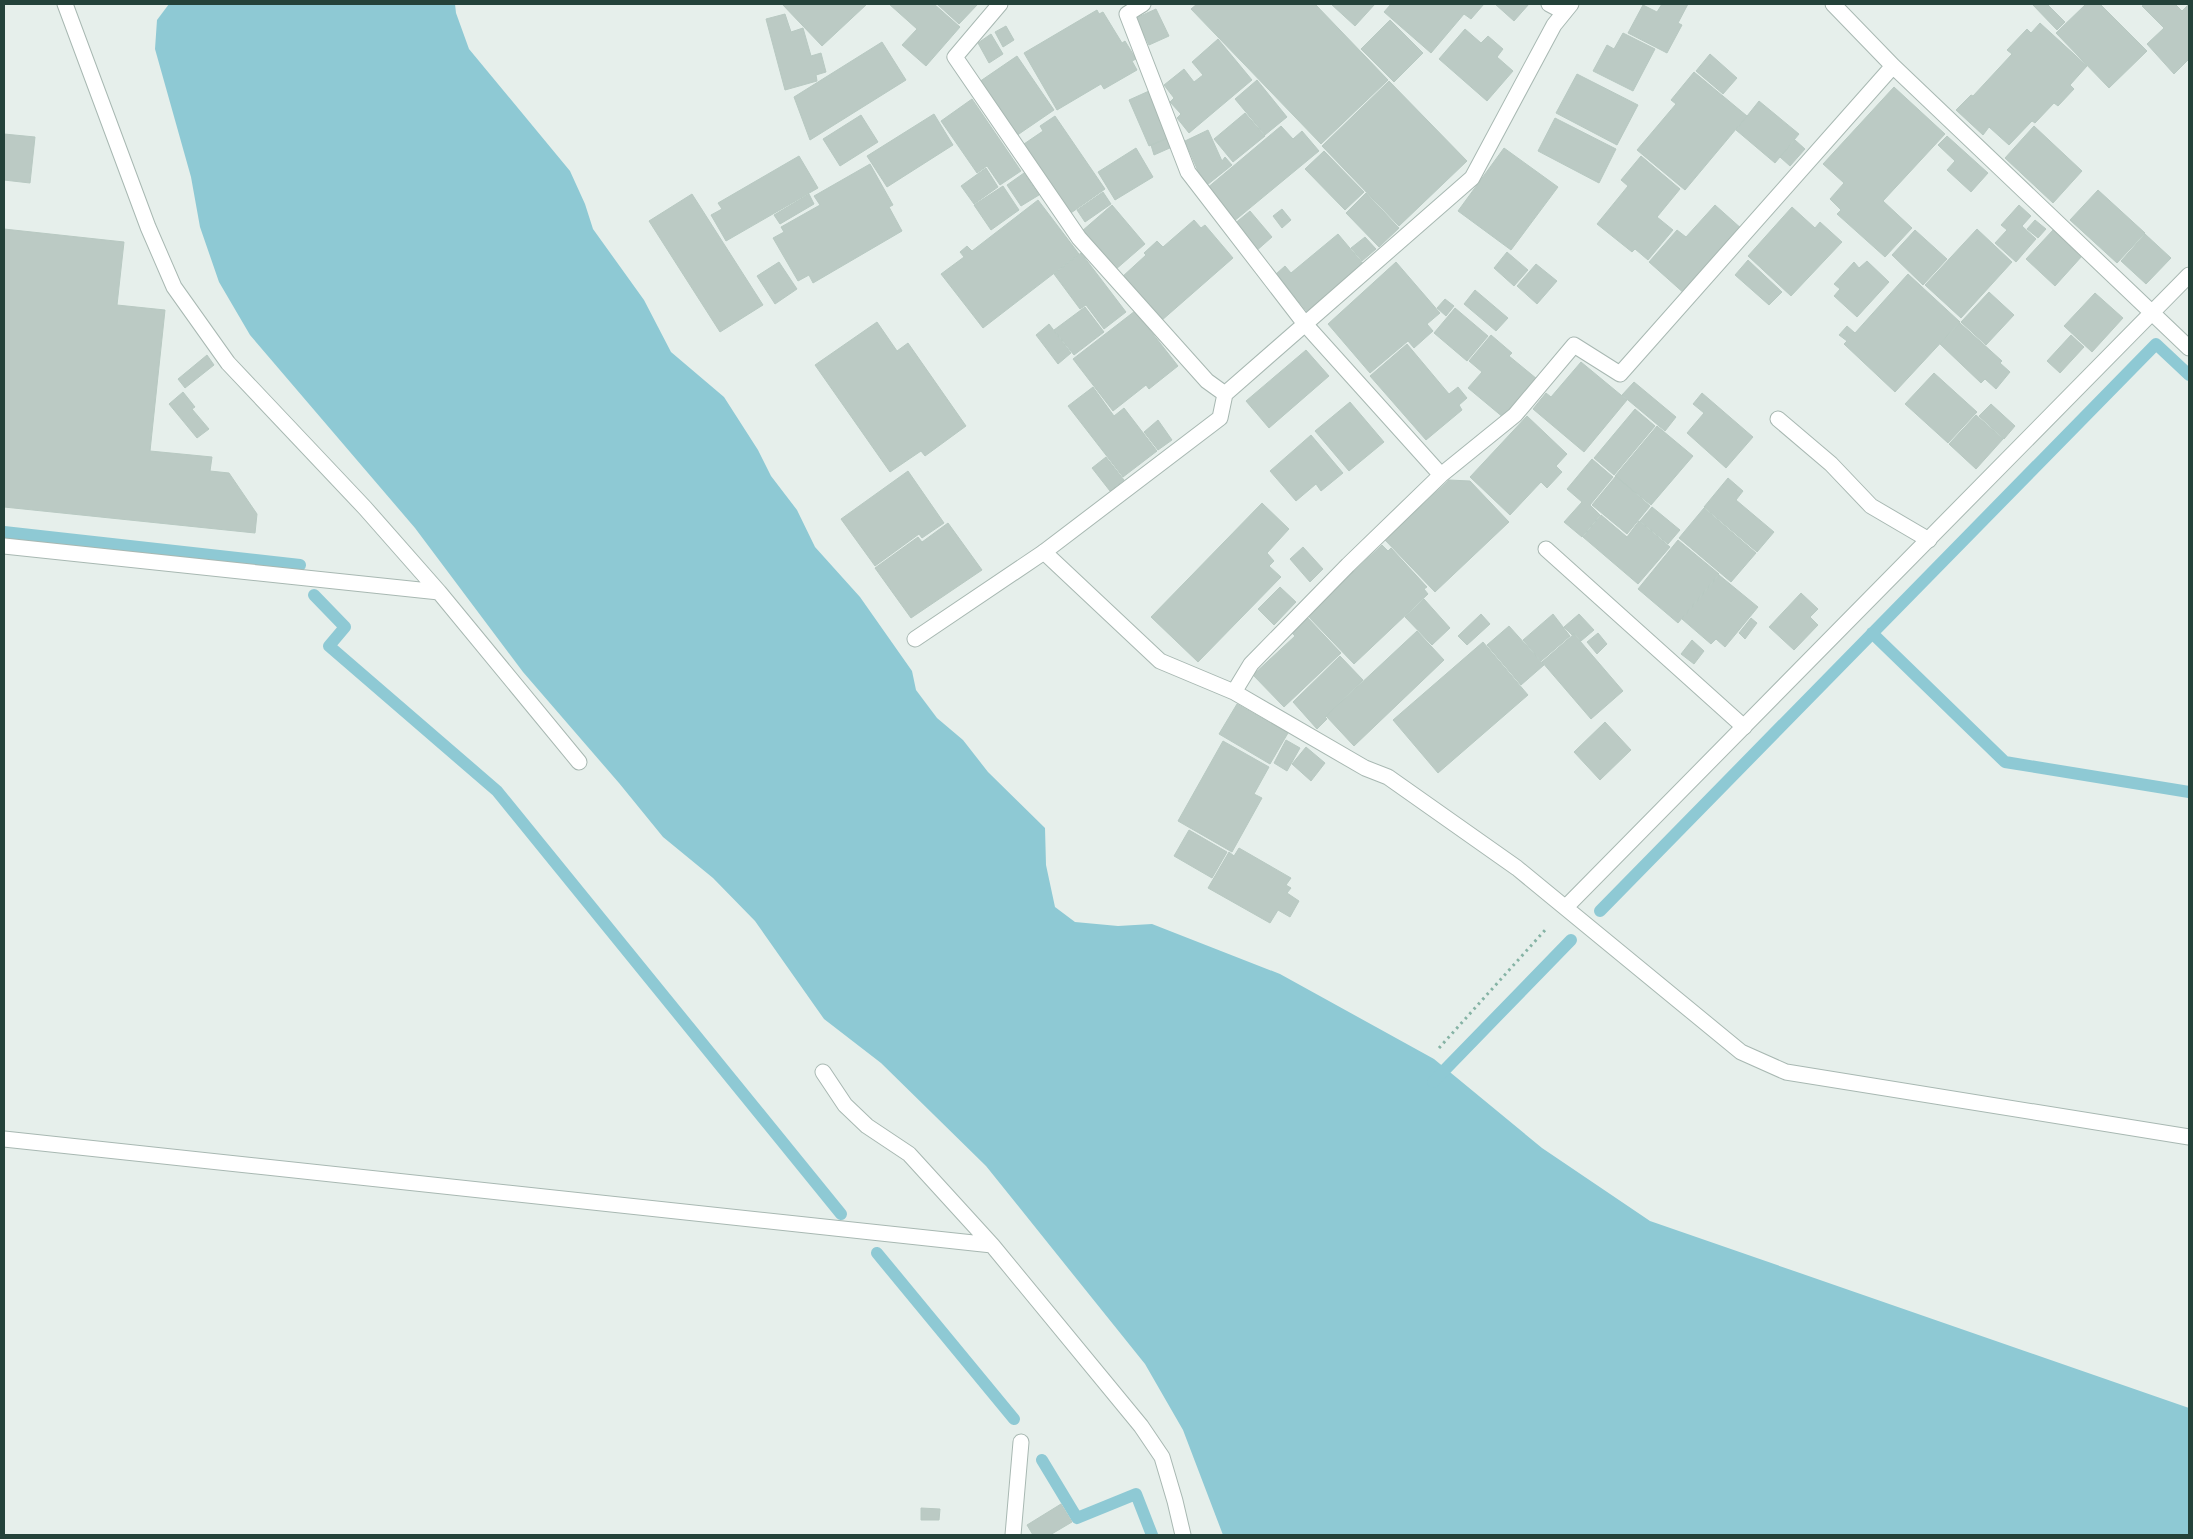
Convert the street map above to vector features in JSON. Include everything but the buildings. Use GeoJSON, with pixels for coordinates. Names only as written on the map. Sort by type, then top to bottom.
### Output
{"type":"FeatureCollection","features":[{"type":"Feature","properties":{"kind":"street"},"geometry":{"type":"LineString","coordinates":[[66,4],[148,227],[174,288],[228,363],[366,508],[439,592],[579,762]]}},
{"type":"Feature","properties":{"kind":"street"},"geometry":{"type":"LineString","coordinates":[[1000,4],[955,57],[1079,238],[1207,381],[1225,394]]}},
{"type":"Feature","properties":{"kind":"street"},"geometry":{"type":"LineString","coordinates":[[1144,4],[1127,14],[1188,172],[1305,324],[1441,475]]}},
{"type":"Feature","properties":{"kind":"street"},"geometry":{"type":"LineString","coordinates":[[915,639],[1044,552],[1220,418],[1225,394],[1472,178],[1554,25],[1567,8],[1549,4]]}},
{"type":"Feature","properties":{"kind":"street"},"geometry":{"type":"LineString","coordinates":[[1833,4],[1893,66],[2189,348]]}},
{"type":"Feature","properties":{"kind":"street"},"geometry":{"type":"LineString","coordinates":[[1234,692],[1251,664],[1348,565],[1441,475],[1515,414],[1574,345],[1620,374],[1893,66]]}},
{"type":"Feature","properties":{"kind":"street"},"geometry":{"type":"LineString","coordinates":[[1566,907],[2189,275]]}},
{"type":"Feature","properties":{"kind":"street"},"geometry":{"type":"LineString","coordinates":[[1778,419],[1831,464],[1871,506],[1929,540]]}},
{"type":"Feature","properties":{"kind":"street"},"geometry":{"type":"LineString","coordinates":[[4,546],[439,592]]}},
{"type":"Feature","properties":{"kind":"street"},"geometry":{"type":"LineString","coordinates":[[1546,549],[1744,727]]}},
{"type":"Feature","properties":{"kind":"street"},"geometry":{"type":"LineString","coordinates":[[1044,552],[1160,661],[1234,692],[1365,768],[1388,777],[1517,868],[1741,1052],[1786,1072],[2189,1138]]}},
{"type":"Feature","properties":{"kind":"street"},"geometry":{"type":"LineString","coordinates":[[823,1072],[845,1105],[867,1126],[909,1154],[992,1245],[1141,1426],[1162,1457],[1183,1535]]}},
{"type":"Feature","properties":{"kind":"street"},"geometry":{"type":"LineString","coordinates":[[4,1139],[992,1245]]}},
{"type":"Feature","properties":{"kind":"street"},"geometry":{"type":"LineString","coordinates":[[1013,1535],[1020,1442]]}},
{"type":"Feature","properties":{"kind":"path"},"geometry":{"type":"LineString","coordinates":[[1439,1048],[1566,907]]}},
{"type":"Feature","properties":{"kind":"water"},"geometry":{"type":"Polygon","coordinates":[[[169,4],[455,4],[456,13],[469,49],[570,171],[585,204],[593,229],[644,300],[671,352],[724,397],[758,450],[771,476],[797,510],[815,547],[860,597],[912,671],[916,690],[937,718],[963,740],[988,772],[1045,828],[1046,865],[1055,907],[1075,922],[1118,926],[1152,924],[1280,974],[1434,1059],[1542,1148],[1650,1221],[2189,1408],[2189,1535],[1223,1535],[1183,1430],[1145,1364],[986,1166],[881,1063],[824,1019],[755,921],[713,878],[663,837],[523,672],[415,528],[250,335],[219,282],[200,227],[191,177],[155,49],[157,20],[169,4]]]}},
{"type":"Feature","properties":{"kind":"waterway"},"geometry":{"type":"LineString","coordinates":[[1600,911],[2156,344],[2189,375]]}},
{"type":"Feature","properties":{"kind":"waterway"},"geometry":{"type":"LineString","coordinates":[[4,532],[300,565]]}},
{"type":"Feature","properties":{"kind":"waterway"},"geometry":{"type":"LineString","coordinates":[[314,595],[345,627],[329,646],[497,791],[841,1214]]}},
{"type":"Feature","properties":{"kind":"waterway"},"geometry":{"type":"LineString","coordinates":[[1872,633],[2005,762],[2189,792]]}},
{"type":"Feature","properties":{"kind":"waterway"},"geometry":{"type":"LineString","coordinates":[[1433,1082],[1571,940]]}},
{"type":"Feature","properties":{"kind":"waterway"},"geometry":{"type":"LineString","coordinates":[[877,1253],[1014,1419]]}},
{"type":"Feature","properties":{"kind":"waterway"},"geometry":{"type":"LineString","coordinates":[[1042,1460],[1077,1518],[1136,1494],[1152,1535]]}}]}
